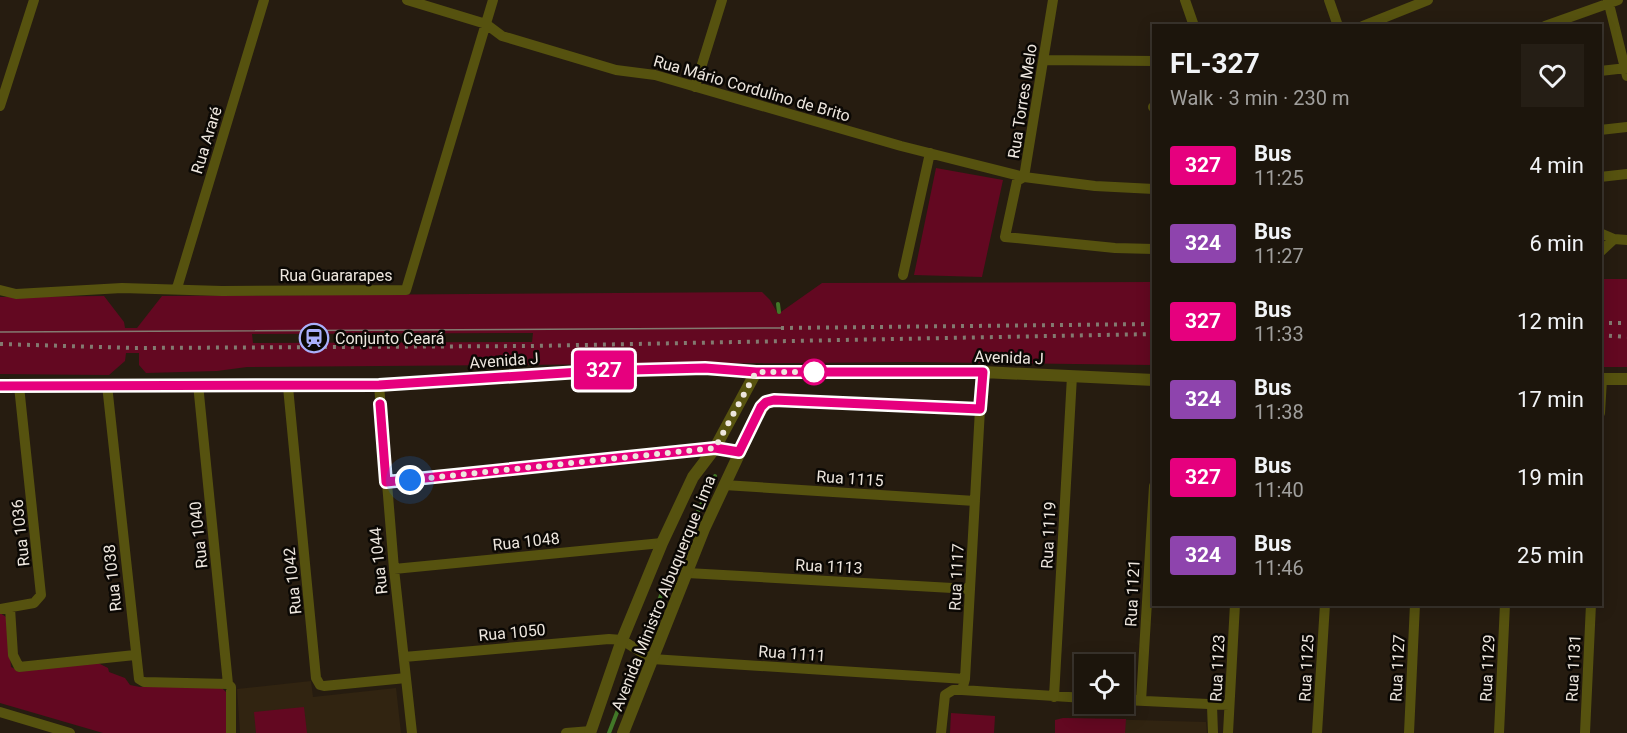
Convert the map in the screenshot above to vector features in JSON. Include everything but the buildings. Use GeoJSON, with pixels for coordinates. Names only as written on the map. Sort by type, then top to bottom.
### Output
{"type":"FeatureCollection","features":[{"type":"Feature","properties":{"kind":"street"},"geometry":{"type":"LineString","coordinates":[[0,106],[34,0]]}},
{"type":"Feature","properties":{"kind":"street","name":"Rua Araré"},"geometry":{"type":"LineString","coordinates":[[177,288],[264,0]]}},
{"type":"Feature","properties":{"kind":"street","name":"Rua Mário Cordulino de Brito"},"geometry":{"type":"LineString","coordinates":[[407,0],[486,24],[502,36],[616,70],[655,75],[930,153],[1024,177],[1095,186],[1152,189]]}},
{"type":"Feature","properties":{"kind":"street","name":"Rua Guararapes"},"geometry":{"type":"LineString","coordinates":[[0,290],[16,294],[122,288],[406,290],[493,0]]}},
{"type":"Feature","properties":{"kind":"street"},"geometry":{"type":"LineString","coordinates":[[695,87],[722,0]]}},
{"type":"Feature","properties":{"kind":"street","name":"Rua Torres Melo"},"geometry":{"type":"LineString","coordinates":[[1053,0],[1024,177],[1017,181],[1005,237],[1115,248],[1152,249]]}},
{"type":"Feature","properties":{"kind":"street"},"geometry":{"type":"LineString","coordinates":[[1185,0],[1193,24]]}},
{"type":"Feature","properties":{"kind":"street"},"geometry":{"type":"LineString","coordinates":[[1329,0],[1337,24]]}},
{"type":"Feature","properties":{"kind":"street"},"geometry":{"type":"LineString","coordinates":[[1368,24],[1428,0]]}},
{"type":"Feature","properties":{"kind":"street"},"geometry":{"type":"LineString","coordinates":[[1550,24],[1612,1],[1627,71],[1602,71]]}},
{"type":"Feature","properties":{"kind":"street"},"geometry":{"type":"LineString","coordinates":[[1044,60],[1152,61]]}},
{"type":"Feature","properties":{"kind":"street"},"geometry":{"type":"LineString","coordinates":[[1602,130],[1627,127]]}},
{"type":"Feature","properties":{"kind":"street"},"geometry":{"type":"LineString","coordinates":[[903,275],[930,153]]}},
{"type":"Feature","properties":{"kind":"street"},"geometry":{"type":"LineString","coordinates":[[1602,177],[1627,174]]}},
{"type":"Feature","properties":{"kind":"street"},"geometry":{"type":"LineString","coordinates":[[1602,234],[1614,239],[1627,240]]}},
{"type":"Feature","properties":{"kind":"street"},"geometry":{"type":"LineString","coordinates":[[1602,250],[1614,239]]}},
{"type":"Feature","properties":{"kind":"street","name":"Avenida J"},"geometry":{"type":"LineString","coordinates":[[0,386],[379,385],[595,371],[705,368],[756,372],[983,372],[1152,380]]}},
{"type":"Feature","properties":{"kind":"street","name":"Avenida Ministro Albuquerque Lima"},"geometry":{"type":"LineString","coordinates":[[591,732],[622,640],[662,543],[693,477],[715,448],[756,372]]}},
{"type":"Feature","properties":{"kind":"street"},"geometry":{"type":"LineString","coordinates":[[980,409],[983,372]]}},
{"type":"Feature","properties":{"kind":"street","name":"Rua 1119"},"geometry":{"type":"LineString","coordinates":[[1054,697],[1072,376]]}},
{"type":"Feature","properties":{"kind":"street"},"geometry":{"type":"LineString","coordinates":[[1602,379],[1627,379]]}},
{"type":"Feature","properties":{"kind":"street","name":"Rua 1040"},"geometry":{"type":"LineString","coordinates":[[198,384],[228,684],[231,687],[231,733]]}},
{"type":"Feature","properties":{"kind":"street","name":"Rua 1038"},"geometry":{"type":"LineString","coordinates":[[106,385],[139,679],[144,682],[228,684]]}},
{"type":"Feature","properties":{"kind":"street","name":"Rua 1044"},"geometry":{"type":"LineString","coordinates":[[379,385],[394,568],[412,733]]}},
{"type":"Feature","properties":{"kind":"street","name":"Rua 1036"},"geometry":{"type":"LineString","coordinates":[[5,608],[34,603],[41,595],[19,386]]}},
{"type":"Feature","properties":{"kind":"street","name":"Rua 1042"},"geometry":{"type":"LineString","coordinates":[[288,387],[316,678],[320,685],[324,686],[406,678]]}},
{"type":"Feature","properties":{"kind":"street","name":"Avenida Ministro Albuquerque Lima"},"geometry":{"type":"LineString","coordinates":[[623,733],[724,485],[761,407],[766,402],[774,400],[980,409]]}},
{"type":"Feature","properties":{"kind":"street","name":"Rua 1117"},"geometry":{"type":"LineString","coordinates":[[963,685],[980,409]]}},
{"type":"Feature","properties":{"kind":"street"},"geometry":{"type":"LineString","coordinates":[[386,482],[715,448],[739,452]]}},
{"type":"Feature","properties":{"kind":"street","name":"Rua 1115"},"geometry":{"type":"LineString","coordinates":[[724,485],[975,501]]}},
{"type":"Feature","properties":{"kind":"street","name":"Rua 1121"},"geometry":{"type":"LineString","coordinates":[[1141,701],[1152,519]]}},
{"type":"Feature","properties":{"kind":"street","name":"Rua 1048"},"geometry":{"type":"LineString","coordinates":[[394,568],[662,543]]}},
{"type":"Feature","properties":{"kind":"street","name":"Rua 1113"},"geometry":{"type":"LineString","coordinates":[[687,573],[970,589]]}},
{"type":"Feature","properties":{"kind":"street","name":"Rua 1123"},"geometry":{"type":"LineString","coordinates":[[1228,733],[1235,606]]}},
{"type":"Feature","properties":{"kind":"street","name":"Rua 1125"},"geometry":{"type":"LineString","coordinates":[[1317,733],[1325,606]]}},
{"type":"Feature","properties":{"kind":"street","name":"Rua 1127"},"geometry":{"type":"LineString","coordinates":[[1409,733],[1415,606]]}},
{"type":"Feature","properties":{"kind":"street","name":"Rua 1129"},"geometry":{"type":"LineString","coordinates":[[1499,733],[1505,606]]}},
{"type":"Feature","properties":{"kind":"street","name":"Rua 1131"},"geometry":{"type":"LineString","coordinates":[[1585,733],[1591,606]]}},
{"type":"Feature","properties":{"kind":"street"},"geometry":{"type":"LineString","coordinates":[[5,608],[13,655],[19,667],[135,656]]}},
{"type":"Feature","properties":{"kind":"street","name":"Rua 1050"},"geometry":{"type":"LineString","coordinates":[[404,657],[609,639],[622,640]]}},
{"type":"Feature","properties":{"kind":"street","name":"Rua 1111"},"geometry":{"type":"LineString","coordinates":[[622,640],[652,659],[963,685],[1074,698]]}},
{"type":"Feature","properties":{"kind":"street"},"geometry":{"type":"LineString","coordinates":[[940,733],[945,695],[963,685]]}},
{"type":"Feature","properties":{"kind":"street"},"geometry":{"type":"LineString","coordinates":[[1134,701],[1229,705]]}},
{"type":"Feature","properties":{"kind":"street"},"geometry":{"type":"LineString","coordinates":[[1212,706],[1213,733]]}},
{"type":"Feature","properties":{"kind":"street"},"geometry":{"type":"LineString","coordinates":[[0,712],[63,732]]}},
{"type":"Feature","properties":{"kind":"street"},"geometry":{"type":"LineString","coordinates":[[566,733],[591,732]]}},
{"type":"Feature","properties":{"kind":"shaded area"},"geometry":{"type":"Polygon","coordinates":[[[936,168],[1003,180],[982,277],[914,275],[936,168]]]}},
{"type":"Feature","properties":{"kind":"shaded area"},"geometry":{"type":"Polygon","coordinates":[[[1602,279],[1627,279],[1627,367],[1602,367],[1602,279]]]}},
{"type":"Feature","properties":{"kind":"shaded area"},"geometry":{"type":"Polygon","coordinates":[[[1152,282],[1152,365],[912,362],[247,367],[217,371],[146,373],[139,365],[139,353],[126,353],[125,361],[109,375],[0,374],[0,297],[104,296],[124,322],[125,328],[137,328],[162,296],[762,292],[778,314],[822,283],[1152,282]],[[533,333],[252,334],[253,343],[532,342],[533,333]]]}},
{"type":"Feature","properties":{"kind":"shaded area"},"geometry":{"type":"Polygon","coordinates":[[[0,613],[6,617],[11,667],[15,669],[96,662],[108,668],[109,672],[125,678],[130,685],[140,687],[220,686],[226,692],[226,733],[103,733],[0,703],[0,613]]]}},
{"type":"Feature","properties":{"kind":"shaded area"},"geometry":{"type":"Polygon","coordinates":[[[311,681],[313,697],[396,688],[401,733],[240,733],[237,689],[311,681]]]}},
{"type":"Feature","properties":{"kind":"shaded area"},"geometry":{"type":"Polygon","coordinates":[[[304,707],[307,733],[256,733],[254,712],[304,707]]]}},
{"type":"Feature","properties":{"kind":"shaded area"},"geometry":{"type":"Polygon","coordinates":[[[951,713],[995,716],[994,733],[950,733],[951,713]]]}},
{"type":"Feature","properties":{"kind":"shaded area"},"geometry":{"type":"Polygon","coordinates":[[[1063,718],[1206,722],[1207,733],[1063,733],[1063,718]]]}},
{"type":"Feature","properties":{"kind":"shaded area"},"geometry":{"type":"Polygon","coordinates":[[[1063,718],[1126,719],[1125,733],[1055,733],[1055,720],[1063,718]]]}},
{"type":"Feature","properties":{"kind":"waterway"},"geometry":{"type":"LineString","coordinates":[[778,304],[779,312]]}},
{"type":"Feature","properties":{"kind":"waterway"},"geometry":{"type":"LineString","coordinates":[[646,635],[674,561],[715,476]]}},
{"type":"Feature","properties":{"kind":"waterway"},"geometry":{"type":"LineString","coordinates":[[609,733],[621,702]]}},
{"type":"Feature","properties":{"kind":"tram line"},"geometry":{"type":"LineString","coordinates":[[0,332],[781,328]]}},
{"type":"Feature","properties":{"kind":"railway"},"geometry":{"type":"LineString","coordinates":[[1602,323],[1627,323]]}},
{"type":"Feature","properties":{"kind":"railway"},"geometry":{"type":"LineString","coordinates":[[781,328],[1152,324]]}},
{"type":"Feature","properties":{"kind":"railway"},"geometry":{"type":"LineString","coordinates":[[0,344],[134,348],[530,346],[1152,334]]}},
{"type":"Feature","properties":{"kind":"railway"},"geometry":{"type":"LineString","coordinates":[[1602,335],[1627,337]]}},
{"type":"Feature","properties":{"kind":"bus line","name":"327"},"geometry":{"type":"LineString","coordinates":[[0,386],[379,385],[595,371],[705,368],[742,369],[756,372],[983,372],[980,409],[774,400],[766,402],[761,407],[739,452],[715,448],[386,482],[380,404]]}},
{"type":"Feature","properties":{"kind":"place","name":"Conjunto Ceará"},"geometry":{"type":"Point","coordinates":[314,338]}},
{"type":"Feature","properties":{"kind":"route"},"geometry":{"type":"LineString","coordinates":[[410,480],[715,448],[756,372],[814,372]]}}]}
